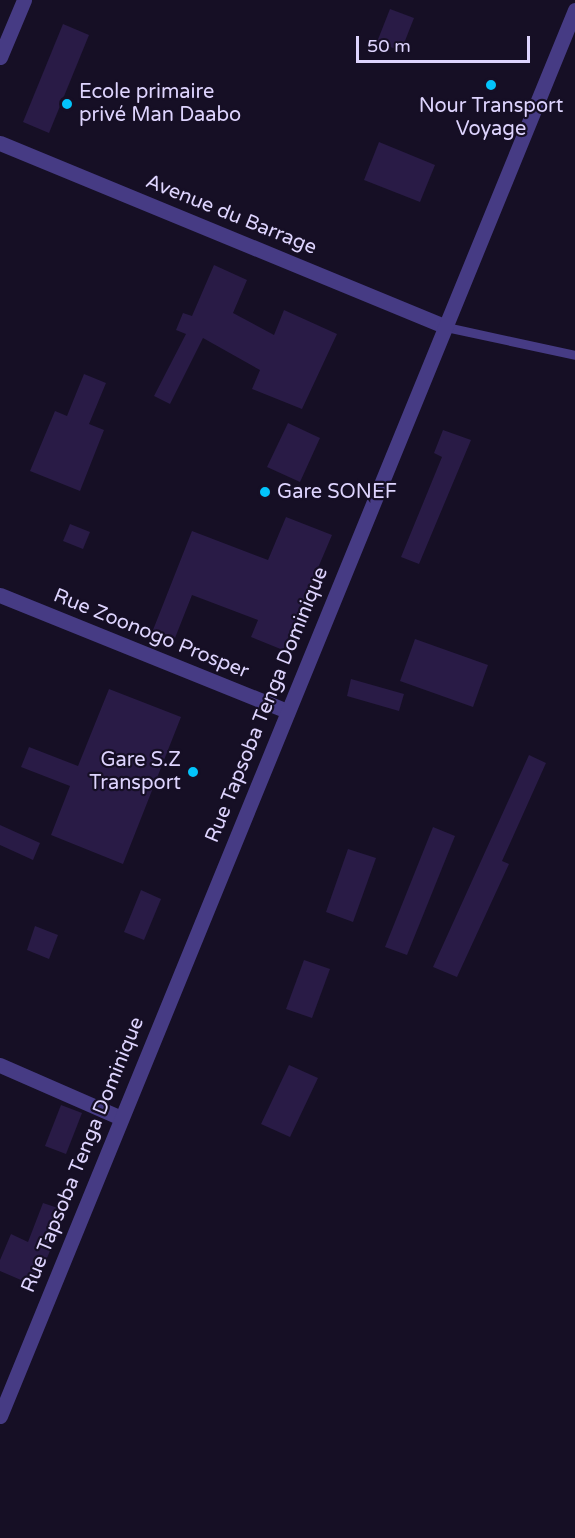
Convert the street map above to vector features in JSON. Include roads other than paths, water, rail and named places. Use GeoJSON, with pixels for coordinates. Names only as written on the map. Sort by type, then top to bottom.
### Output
{"type":"FeatureCollection","features":[{"type":"Feature","properties":{"kind":"street"},"geometry":{"type":"LineString","coordinates":[[0,57],[24,0]]}},
{"type":"Feature","properties":{"kind":"street","name":"Rue Tapsoba Tenga Dominique"},"geometry":{"type":"LineString","coordinates":[[0,1416],[119,1117],[575,10]]}},
{"type":"Feature","properties":{"kind":"street","name":"Avenue du Barrage"},"geometry":{"type":"LineString","coordinates":[[0,142],[446,327]]}},
{"type":"Feature","properties":{"kind":"street","name":"Rue Zoonogo Prosper"},"geometry":{"type":"LineString","coordinates":[[0,595],[287,711]]}},
{"type":"Feature","properties":{"kind":"street"},"geometry":{"type":"LineString","coordinates":[[0,1065],[119,1117]]}},
{"type":"Feature","properties":{"kind":"lane"},"geometry":{"type":"LineString","coordinates":[[446,327],[575,355]]}},
{"type":"Feature","properties":{"kind":"place","name":"Nour Transport Voyage"},"geometry":{"type":"Point","coordinates":[491,85]}},
{"type":"Feature","properties":{"kind":"place","name":"Ecole primaire privé Man Daabo"},"geometry":{"type":"Point","coordinates":[67,104]}},
{"type":"Feature","properties":{"kind":"place","name":"Gare SONEF"},"geometry":{"type":"Point","coordinates":[265,492]}},
{"type":"Feature","properties":{"kind":"place","name":"Gare S.Z Transport"},"geometry":{"type":"Point","coordinates":[193,772]}}]}
